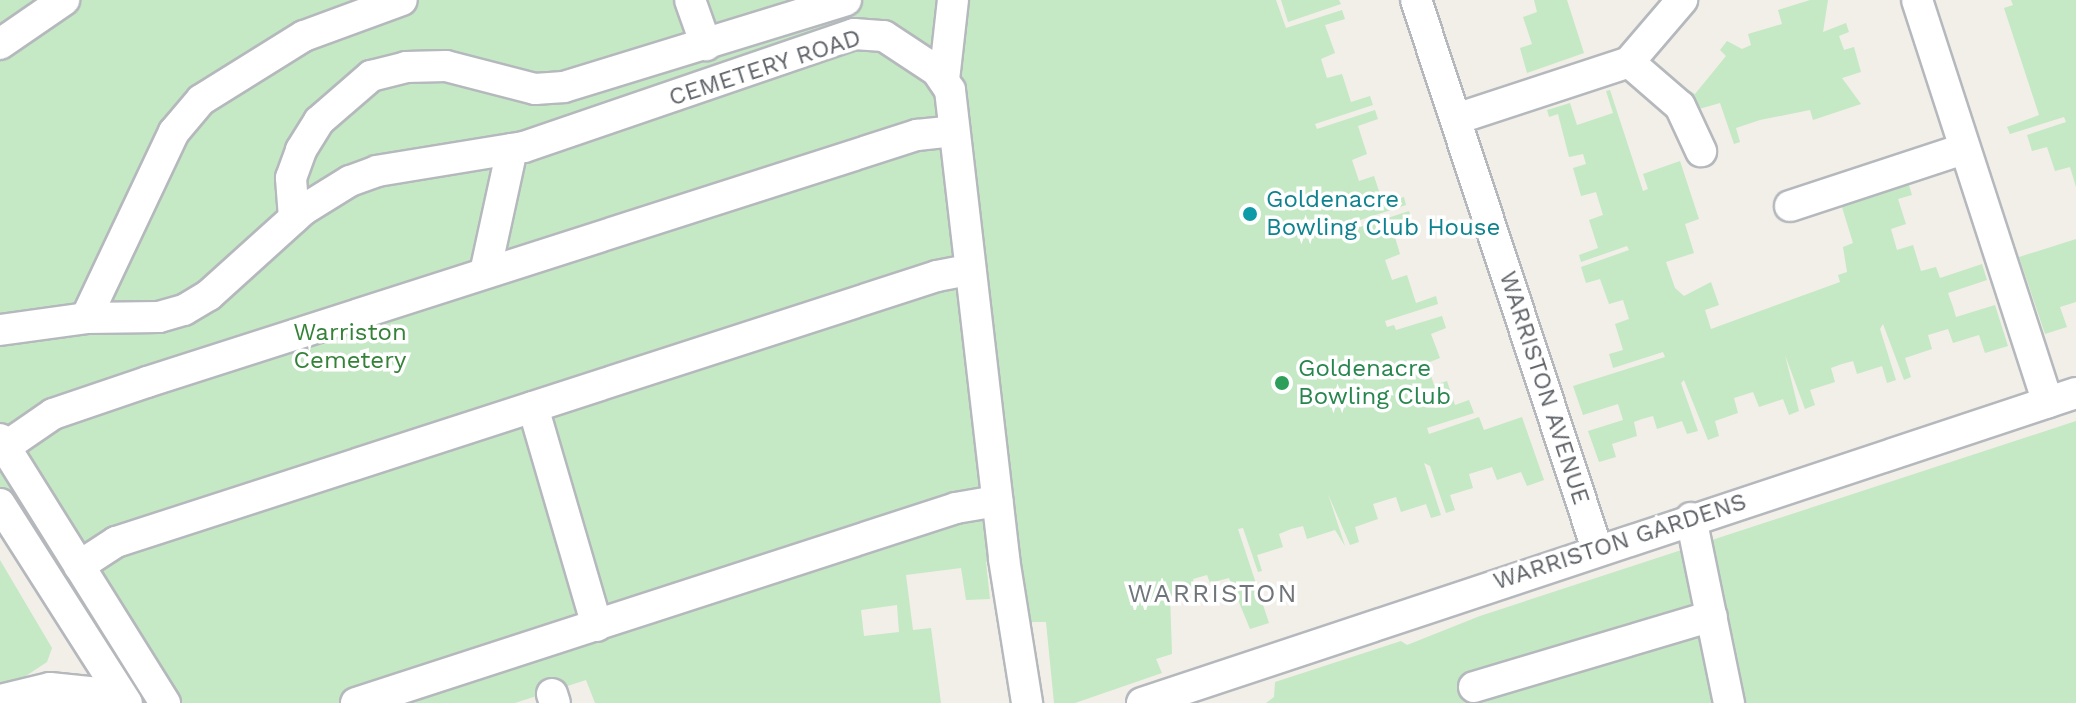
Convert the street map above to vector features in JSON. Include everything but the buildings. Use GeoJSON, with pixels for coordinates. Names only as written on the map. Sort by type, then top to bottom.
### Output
{"type":"FeatureCollection","features":[{"type":"Feature","properties":{"kind":"street"},"geometry":{"type":"LineString","coordinates":[[0,44],[64,0]]}},
{"type":"Feature","properties":{"kind":"street"},"geometry":{"type":"LineString","coordinates":[[86,318],[174,132],[201,100],[304,36],[402,0]]}},
{"type":"Feature","properties":{"kind":"street"},"geometry":{"type":"LineString","coordinates":[[690,0],[706,45]]}},
{"type":"Feature","properties":{"kind":"street"},"geometry":{"type":"LineString","coordinates":[[294,218],[291,178],[301,150],[319,121],[371,76],[406,67],[446,66],[535,89],[564,87],[846,0]]}},
{"type":"Feature","properties":{"kind":"street"},"geometry":{"type":"LineString","coordinates":[[953,0],[944,80],[954,131],[997,501],[1027,703]]}},
{"type":"Feature","properties":{"kind":"street","name":"WARRISTON AVENUE"},"geometry":{"type":"LineString","coordinates":[[1416,0],[1597,549]]}},
{"type":"Feature","properties":{"kind":"street"},"geometry":{"type":"LineString","coordinates":[[1456,119],[1629,62],[1682,0]]}},
{"type":"Feature","properties":{"kind":"street"},"geometry":{"type":"LineString","coordinates":[[1917,0],[1963,149],[2062,398]]}},
{"type":"Feature","properties":{"kind":"street","name":"CEMETERY ROAD"},"geometry":{"type":"LineString","coordinates":[[2,325],[86,318],[124,320],[184,310],[209,295],[294,218],[326,195],[377,171],[512,149],[854,34],[897,42],[944,80]]}},
{"type":"Feature","properties":{"kind":"street"},"geometry":{"type":"LineString","coordinates":[[1629,62],[1680,106],[1701,151]]}},
{"type":"Feature","properties":{"kind":"street"},"geometry":{"type":"LineString","coordinates":[[165,703],[3,443],[53,414],[917,135],[954,131]]}},
{"type":"Feature","properties":{"kind":"street"},"geometry":{"type":"LineString","coordinates":[[485,273],[512,149]]}},
{"type":"Feature","properties":{"kind":"street"},"geometry":{"type":"LineString","coordinates":[[1790,205],[1963,149]]}},
{"type":"Feature","properties":{"kind":"street"},"geometry":{"type":"LineString","coordinates":[[79,566],[116,542],[937,276],[969,270]]}},
{"type":"Feature","properties":{"kind":"street","name":"WARRISTON GARDENS"},"geometry":{"type":"LineString","coordinates":[[1154,699],[1597,549],[2062,398]]}},
{"type":"Feature","properties":{"kind":"street"},"geometry":{"type":"LineString","coordinates":[[533,407],[597,626]]}},
{"type":"Feature","properties":{"kind":"street"},"geometry":{"type":"LineString","coordinates":[[356,703],[956,508],[997,501]]}},
{"type":"Feature","properties":{"kind":"street"},"geometry":{"type":"LineString","coordinates":[[0,504],[126,703]]}},
{"type":"Feature","properties":{"kind":"street"},"geometry":{"type":"LineString","coordinates":[[1691,518],[1729,703]]}},
{"type":"Feature","properties":{"kind":"street"},"geometry":{"type":"LineString","coordinates":[[72,615],[79,651],[73,696]]}},
{"type":"Feature","properties":{"kind":"street"},"geometry":{"type":"LineString","coordinates":[[1474,687],[1712,616]]}},
{"type":"Feature","properties":{"kind":"street"},"geometry":{"type":"LineString","coordinates":[[0,700],[39,689],[73,696],[116,696],[126,703]]}},
{"type":"Feature","properties":{"kind":"green space","name":"Warriston Cemetery"},"geometry":{"type":"Polygon","coordinates":[[[0,0],[1276,0],[1286,28],[1342,10],[1345,19],[1325,25],[1335,53],[1321,59],[1327,78],[1342,74],[1351,102],[1370,96],[1373,105],[1315,124],[1317,129],[1375,110],[1378,119],[1358,126],[1367,154],[1352,160],[1359,181],[1374,176],[1383,203],[1404,197],[1406,205],[1348,224],[1351,230],[1409,211],[1412,220],[1392,227],[1400,254],[1385,260],[1392,280],[1407,275],[1416,303],[1436,296],[1438,304],[1385,321],[1387,327],[1394,325],[1396,330],[1442,316],[1446,328],[1431,334],[1440,358],[1427,363],[1434,385],[1447,381],[1455,405],[1469,400],[1474,413],[1427,428],[1429,434],[1479,417],[1484,430],[1522,417],[1544,480],[1527,486],[1521,472],[1497,480],[1492,467],[1469,474],[1473,488],[1450,495],[1455,510],[1446,513],[1430,466],[1424,463],[1441,515],[1431,518],[1426,504],[1401,512],[1396,497],[1373,504],[1378,519],[1355,527],[1359,542],[1350,545],[1328,494],[1345,546],[1335,530],[1307,539],[1303,526],[1291,529],[1279,534],[1283,547],[1257,555],[1262,571],[1258,572],[1243,528],[1238,529],[1269,623],[1250,629],[1229,578],[1210,583],[1207,575],[1193,579],[1195,588],[1170,596],[1172,654],[1156,659],[1162,673],[1075,703],[1054,703],[1046,622],[1026,622],[1013,558],[986,562],[990,599],[966,600],[961,568],[906,575],[913,630],[931,628],[941,703],[595,703],[586,680],[515,703],[139,703],[0,489],[0,0]],[[897,605],[861,610],[864,636],[899,632],[897,605]]]}},
{"type":"Feature","properties":{"kind":"green space"},"geometry":{"type":"Polygon","coordinates":[[[1281,0],[1339,0],[1341,4],[1288,22],[1281,0]]]}},
{"type":"Feature","properties":{"kind":"green space"},"geometry":{"type":"Polygon","coordinates":[[[1534,0],[1567,0],[1584,53],[1527,73],[1520,48],[1532,44],[1523,17],[1537,12],[1534,0]]]}},
{"type":"Feature","properties":{"kind":"green space"},"geometry":{"type":"Polygon","coordinates":[[[1810,0],[1828,0],[1823,32],[1846,23],[1849,32],[1839,36],[1844,50],[1854,47],[1861,72],[1842,78],[1861,104],[1813,120],[1810,110],[1760,120],[1736,128],[1740,142],[1734,144],[1720,103],[1699,109],[1669,78],[1695,94],[1726,56],[1720,50],[1727,41],[1742,49],[1751,45],[1748,34],[1782,24],[1778,10],[1810,0]]]}},
{"type":"Feature","properties":{"kind":"green space"},"geometry":{"type":"Polygon","coordinates":[[[2011,0],[2076,0],[2076,187],[2070,167],[2055,171],[2047,147],[2032,151],[2027,135],[2066,122],[2064,117],[2010,134],[2007,127],[2039,115],[2004,8],[2013,5],[2011,0]]]}},
{"type":"Feature","properties":{"kind":"green space"},"geometry":{"type":"Polygon","coordinates":[[[1610,90],[1643,191],[1648,189],[1643,174],[1680,161],[1699,219],[1685,224],[1694,253],[1666,262],[1675,288],[1684,296],[1711,282],[1719,305],[1705,310],[1711,329],[1840,282],[1838,275],[1847,272],[1843,247],[1853,243],[1841,204],[1908,182],[1912,195],[1898,199],[1906,224],[1891,229],[1897,250],[1913,245],[1921,271],[1936,267],[1940,278],[1982,264],[1987,280],[1948,293],[1956,317],[1995,305],[2008,346],[1985,353],[1979,335],[1953,343],[1948,329],[1928,335],[1932,349],[1905,358],[1911,377],[1904,380],[1883,324],[1880,329],[1896,380],[1887,383],[1882,366],[1857,374],[1853,361],[1842,364],[1831,368],[1835,382],[1810,390],[1815,405],[1805,409],[1785,355],[1799,411],[1789,415],[1783,399],[1759,407],[1753,392],[1734,398],[1738,413],[1715,421],[1719,436],[1708,440],[1684,380],[1681,383],[1698,431],[1687,434],[1682,421],[1657,429],[1653,416],[1642,419],[1634,422],[1637,436],[1612,444],[1616,457],[1599,462],[1588,431],[1623,420],[1618,404],[1583,415],[1573,386],[1665,357],[1663,352],[1613,368],[1609,354],[1623,350],[1615,324],[1629,319],[1623,300],[1609,304],[1600,279],[1586,283],[1581,267],[1629,250],[1627,246],[1581,262],[1579,255],[1598,248],[1589,220],[1603,215],[1596,192],[1581,196],[1573,168],[1586,164],[1583,154],[1569,157],[1558,114],[1549,117],[1547,110],[1570,103],[1577,125],[1613,113],[1606,91],[1610,90]]]}},
{"type":"Feature","properties":{"kind":"green space"},"geometry":{"type":"Polygon","coordinates":[[[2076,239],[2076,302],[2060,307],[2067,327],[2045,334],[2019,257],[2076,239]]]}},
{"type":"Feature","properties":{"kind":"green space"},"geometry":{"type":"Polygon","coordinates":[[[2076,421],[2076,703],[1266,703],[1274,697],[1275,682],[1401,641],[1407,645],[1480,616],[2076,421]]]}},
{"type":"Feature","properties":{"kind":"green space"},"geometry":{"type":"Polygon","coordinates":[[[0,560],[52,648],[47,662],[0,693],[0,560]]]}},
{"type":"Feature","properties":{"kind":"place","name":"Goldenacre Bowling Club House"},"geometry":{"type":"Point","coordinates":[1250,214]}},
{"type":"Feature","properties":{"kind":"place","name":"Goldenacre Bowling Club"},"geometry":{"type":"Point","coordinates":[1282,383]}},
{"type":"Feature","properties":{"kind":"district","name":"WARRISTON"},"geometry":{"type":"Point","coordinates":[1213,594]}}]}
